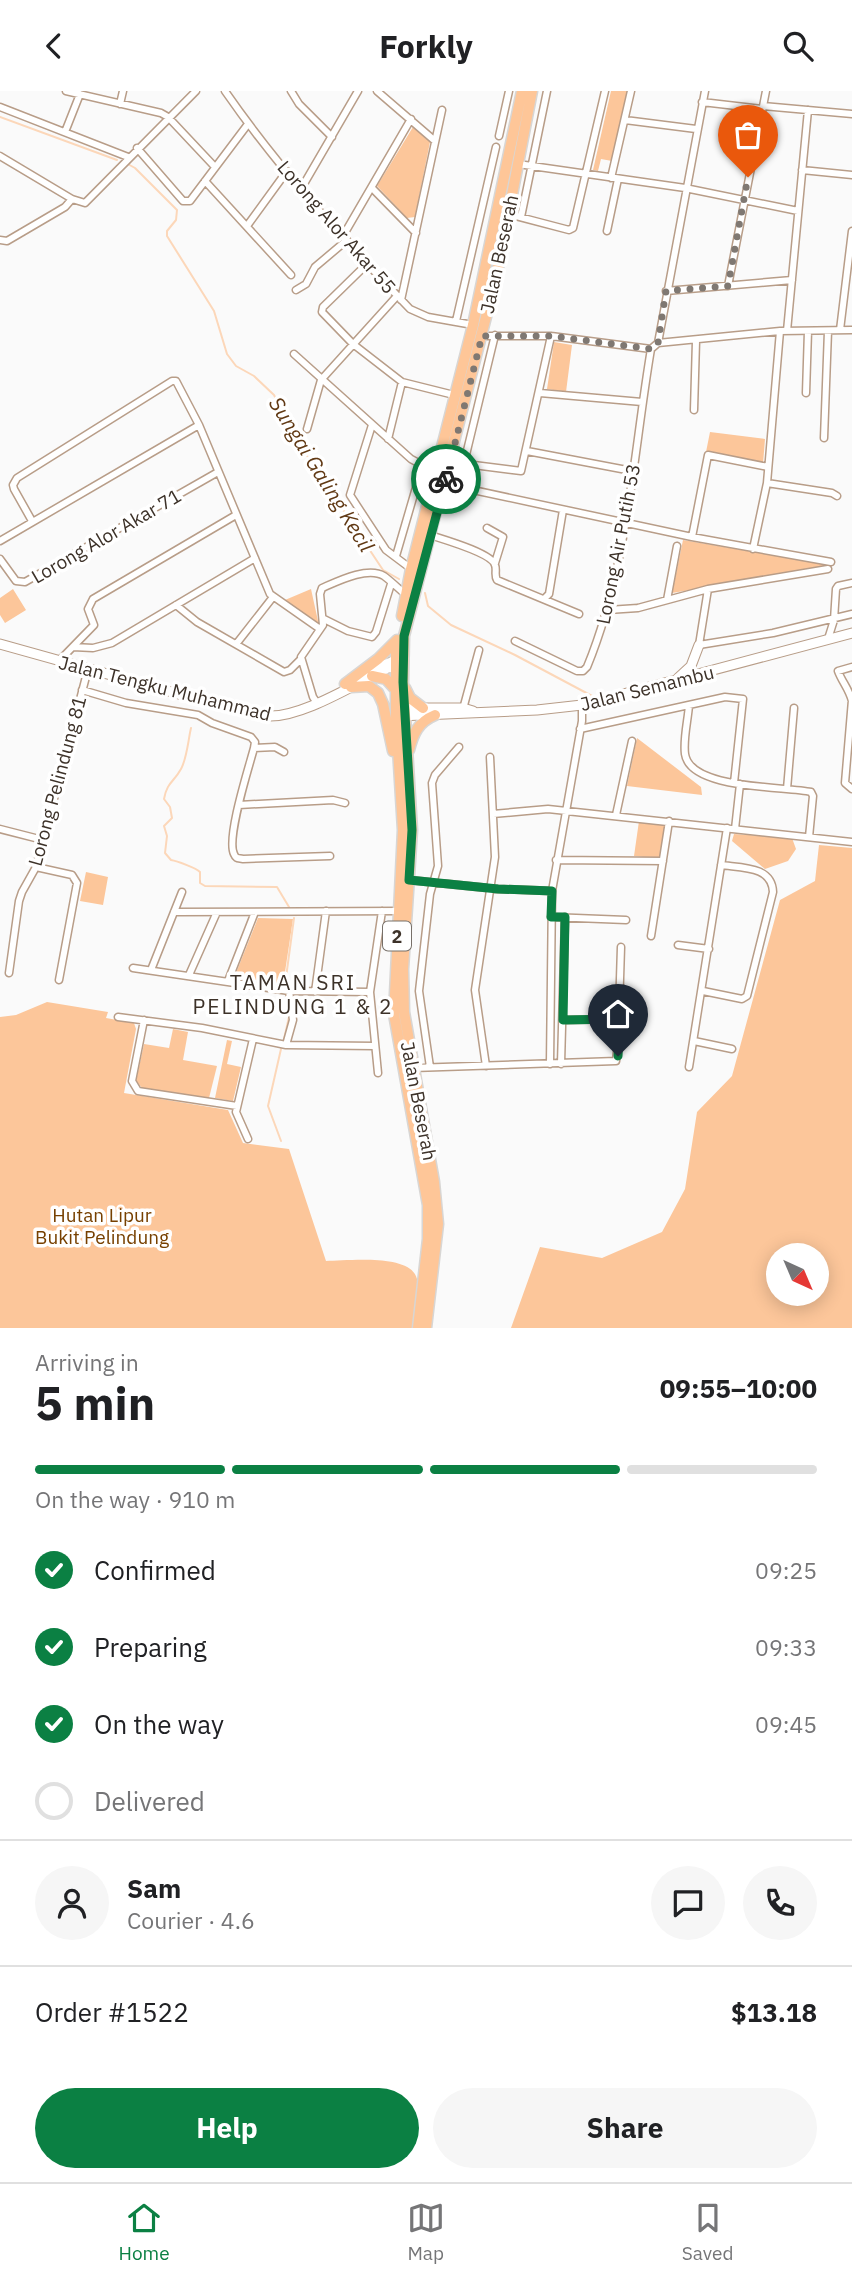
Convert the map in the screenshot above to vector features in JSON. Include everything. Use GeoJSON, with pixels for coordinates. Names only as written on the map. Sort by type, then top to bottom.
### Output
{"type":"FeatureCollection","features":[{"type":"Feature","properties":{"kind":"highway","name":"Jalan Beserah"},"geometry":{"type":"LineString","coordinates":[[418,1328],[428,1240],[428,1205],[394,1014],[403,830],[400,712],[403,682],[397,639],[411,569],[488,261],[522,91]]}},
{"type":"Feature","properties":{"kind":"highway","name":"Jalan Beserah"},"geometry":{"type":"LineString","coordinates":[[426,1328],[437,1241],[437,1204],[413,1068],[403,992],[412,830],[407,757],[396,692],[407,622],[482,336],[532,91]]}},
{"type":"Feature","properties":{"kind":"highway"},"geometry":{"type":"LineString","coordinates":[[348,686],[397,639]]}},
{"type":"Feature","properties":{"kind":"highway"},"geometry":{"type":"LineString","coordinates":[[372,676],[386,679],[396,692]]}},
{"type":"Feature","properties":{"kind":"highway"},"geometry":{"type":"LineString","coordinates":[[403,682],[408,696],[423,708]]}},
{"type":"Feature","properties":{"kind":"highway"},"geometry":{"type":"LineString","coordinates":[[348,686],[369,686],[378,693],[383,703],[394,757],[403,830]]}},
{"type":"Feature","properties":{"kind":"highway"},"geometry":{"type":"LineString","coordinates":[[407,757],[417,728],[435,715]]}},
{"type":"Feature","properties":{"kind":"main road","name":"Jalan Semambu"},"geometry":{"type":"LineString","coordinates":[[400,712],[423,708],[463,711],[537,710],[582,705],[852,633]]}},
{"type":"Feature","properties":{"kind":"main road","name":"Jalan Semambu"},"geometry":{"type":"LineString","coordinates":[[817,644],[852,638]]}},
{"type":"Feature","properties":{"kind":"main road","name":"Jalan Tengku Muhammad"},"geometry":{"type":"LineString","coordinates":[[0,644],[269,716],[289,715],[399,662]]}},
{"type":"Feature","properties":{"kind":"main road"},"geometry":{"type":"LineString","coordinates":[[646,689],[687,672],[699,645]]}},
{"type":"Feature","properties":{"kind":"main road","name":"Jalan Tengku Muhammad"},"geometry":{"type":"LineString","coordinates":[[348,686],[399,662]]}},
{"type":"Feature","properties":{"kind":"main road","name":"Jalan Semambu"},"geometry":{"type":"LineString","coordinates":[[400,712],[435,715],[463,711]]}},
{"type":"Feature","properties":{"kind":"street"},"geometry":{"type":"LineString","coordinates":[[66,91],[169,117],[215,167]]}},
{"type":"Feature","properties":{"kind":"street"},"geometry":{"type":"LineString","coordinates":[[120,104],[124,91]]}},
{"type":"Feature","properties":{"kind":"street"},"geometry":{"type":"LineString","coordinates":[[0,156],[72,199],[85,203],[196,91]]}},
{"type":"Feature","properties":{"kind":"street","name":"Lorong Alor Akar 55"},"geometry":{"type":"LineString","coordinates":[[225,91],[301,189],[410,309],[428,317],[473,325]]}},
{"type":"Feature","properties":{"kind":"street"},"geometry":{"type":"LineString","coordinates":[[291,91],[299,104],[332,137]]}},
{"type":"Feature","properties":{"kind":"street"},"geometry":{"type":"LineString","coordinates":[[301,189],[358,91]]}},
{"type":"Feature","properties":{"kind":"street"},"geometry":{"type":"LineString","coordinates":[[377,91],[435,141]]}},
{"type":"Feature","properties":{"kind":"street"},"geometry":{"type":"LineString","coordinates":[[499,136],[509,91]]}},
{"type":"Feature","properties":{"kind":"street"},"geometry":{"type":"LineString","coordinates":[[521,217],[547,91]]}},
{"type":"Feature","properties":{"kind":"street"},"geometry":{"type":"LineString","coordinates":[[507,213],[571,230],[606,91]]}},
{"type":"Feature","properties":{"kind":"street"},"geometry":{"type":"LineString","coordinates":[[607,231],[631,91]]}},
{"type":"Feature","properties":{"kind":"street"},"geometry":{"type":"LineString","coordinates":[[658,343],[705,91]]}},
{"type":"Feature","properties":{"kind":"street"},"geometry":{"type":"LineString","coordinates":[[728,286],[766,91]]}},
{"type":"Feature","properties":{"kind":"street"},"geometry":{"type":"LineString","coordinates":[[65,132],[80,94]]}},
{"type":"Feature","properties":{"kind":"street"},"geometry":{"type":"LineString","coordinates":[[702,101],[852,114]]}},
{"type":"Feature","properties":{"kind":"street"},"geometry":{"type":"LineString","coordinates":[[0,107],[128,157]]}},
{"type":"Feature","properties":{"kind":"street"},"geometry":{"type":"LineString","coordinates":[[307,429],[321,380],[399,298],[442,110]]}},
{"type":"Feature","properties":{"kind":"street"},"geometry":{"type":"LineString","coordinates":[[753,549],[767,483],[783,331],[792,280],[808,110]]}},
{"type":"Feature","properties":{"kind":"street"},"geometry":{"type":"LineString","coordinates":[[504,112],[516,117]]}},
{"type":"Feature","properties":{"kind":"street"},"geometry":{"type":"LineString","coordinates":[[296,290],[306,284],[323,260],[345,238],[411,120]]}},
{"type":"Feature","properties":{"kind":"street"},"geometry":{"type":"LineString","coordinates":[[625,120],[696,129]]}},
{"type":"Feature","properties":{"kind":"street"},"geometry":{"type":"LineString","coordinates":[[137,148],[183,201],[190,201],[248,124]]}},
{"type":"Feature","properties":{"kind":"street"},"geometry":{"type":"LineString","coordinates":[[456,321],[496,147]]}},
{"type":"Feature","properties":{"kind":"street"},"geometry":{"type":"LineString","coordinates":[[518,164],[685,188],[799,211]]}},
{"type":"Feature","properties":{"kind":"street"},"geometry":{"type":"LineString","coordinates":[[803,170],[852,175]]}},
{"type":"Feature","properties":{"kind":"street"},"geometry":{"type":"LineString","coordinates":[[247,226],[287,171]]}},
{"type":"Feature","properties":{"kind":"street"},"geometry":{"type":"LineString","coordinates":[[205,181],[291,275]]}},
{"type":"Feature","properties":{"kind":"street"},"geometry":{"type":"LineString","coordinates":[[372,188],[416,233]]}},
{"type":"Feature","properties":{"kind":"street"},"geometry":{"type":"LineString","coordinates":[[0,240],[7,241],[65,207],[72,199]]}},
{"type":"Feature","properties":{"kind":"street"},"geometry":{"type":"LineString","coordinates":[[840,330],[852,231]]}},
{"type":"Feature","properties":{"kind":"street"},"geometry":{"type":"LineString","coordinates":[[471,255],[488,261]]}},
{"type":"Feature","properties":{"kind":"street"},"geometry":{"type":"LineString","coordinates":[[368,263],[321,312],[353,344],[402,382],[454,395]]}},
{"type":"Feature","properties":{"kind":"street"},"geometry":{"type":"LineString","coordinates":[[666,291],[792,280]]}},
{"type":"Feature","properties":{"kind":"street"},"geometry":{"type":"LineString","coordinates":[[482,336],[551,336],[651,349],[658,343],[783,331],[852,330]]}},
{"type":"Feature","properties":{"kind":"street"},"geometry":{"type":"LineString","coordinates":[[806,393],[808,331]]}},
{"type":"Feature","properties":{"kind":"street"},"geometry":{"type":"LineString","coordinates":[[824,438],[828,331]]}},
{"type":"Feature","properties":{"kind":"street"},"geometry":{"type":"LineString","coordinates":[[464,463],[495,335]]}},
{"type":"Feature","properties":{"kind":"street"},"geometry":{"type":"LineString","coordinates":[[450,462],[520,472],[527,451],[551,336]]}},
{"type":"Feature","properties":{"kind":"street"},"geometry":{"type":"LineString","coordinates":[[694,410],[696,341]]}},
{"type":"Feature","properties":{"kind":"street","name":"Lorong Air Putih 53"},"geometry":{"type":"LineString","coordinates":[[515,641],[577,671],[583,671],[587,667],[600,637],[607,610],[624,522],[651,349]]}},
{"type":"Feature","properties":{"kind":"street"},"geometry":{"type":"LineString","coordinates":[[295,354],[388,439],[422,467],[436,473]]}},
{"type":"Feature","properties":{"kind":"street"},"geometry":{"type":"LineString","coordinates":[[32,521],[14,489],[13,485],[18,478],[172,381],[178,383],[199,425],[273,597],[320,629]]}},
{"type":"Feature","properties":{"kind":"street"},"geometry":{"type":"LineString","coordinates":[[388,439],[402,382]]}},
{"type":"Feature","properties":{"kind":"street"},"geometry":{"type":"LineString","coordinates":[[540,393],[642,401]]}},
{"type":"Feature","properties":{"kind":"street"},"geometry":{"type":"LineString","coordinates":[[0,541],[199,425]]}},
{"type":"Feature","properties":{"kind":"street"},"geometry":{"type":"LineString","coordinates":[[372,425],[350,495],[386,549],[411,569]]}},
{"type":"Feature","properties":{"kind":"street"},"geometry":{"type":"LineString","coordinates":[[527,451],[632,471]]}},
{"type":"Feature","properties":{"kind":"street"},"geometry":{"type":"LineString","coordinates":[[692,537],[708,455],[768,467]]}},
{"type":"Feature","properties":{"kind":"street"},"geometry":{"type":"LineString","coordinates":[[396,556],[422,467]]}},
{"type":"Feature","properties":{"kind":"street","name":"Lorong Alor Akar 71"},"geometry":{"type":"LineString","coordinates":[[0,559],[16,581],[25,582],[218,472]]}},
{"type":"Feature","properties":{"kind":"street"},"geometry":{"type":"LineString","coordinates":[[767,483],[837,496]]}},
{"type":"Feature","properties":{"kind":"street"},"geometry":{"type":"LineString","coordinates":[[445,484],[829,566],[708,589],[638,608],[607,610]]}},
{"type":"Feature","properties":{"kind":"street"},"geometry":{"type":"LineString","coordinates":[[544,599],[549,594],[563,510]]}},
{"type":"Feature","properties":{"kind":"street"},"geometry":{"type":"LineString","coordinates":[[59,661],[94,625],[88,605],[93,599],[236,515]]}},
{"type":"Feature","properties":{"kind":"street"},"geometry":{"type":"LineString","coordinates":[[487,528],[503,537],[495,563],[495,579],[579,614]]}},
{"type":"Feature","properties":{"kind":"street"},"geometry":{"type":"LineString","coordinates":[[430,535],[462,545],[495,563]]}},
{"type":"Feature","properties":{"kind":"street"},"geometry":{"type":"LineString","coordinates":[[667,600],[677,547]]}},
{"type":"Feature","properties":{"kind":"street"},"geometry":{"type":"LineString","coordinates":[[73,647],[104,646],[255,558]]}},
{"type":"Feature","properties":{"kind":"street"},"geometry":{"type":"LineString","coordinates":[[176,605],[197,621],[284,672],[301,659],[320,629],[324,619],[320,594],[322,588],[370,572],[384,576],[406,595]]}},
{"type":"Feature","properties":{"kind":"street"},"geometry":{"type":"LineString","coordinates":[[828,639],[834,619],[836,589],[838,586],[852,583]]}},
{"type":"Feature","properties":{"kind":"street"},"geometry":{"type":"LineString","coordinates":[[324,619],[348,631],[372,637],[391,584]]}},
{"type":"Feature","properties":{"kind":"street"},"geometry":{"type":"LineString","coordinates":[[708,589],[699,645],[773,633],[852,614]]}},
{"type":"Feature","properties":{"kind":"street"},"geometry":{"type":"LineString","coordinates":[[237,643],[273,597]]}},
{"type":"Feature","properties":{"kind":"street"},"geometry":{"type":"LineString","coordinates":[[463,711],[479,650]]}},
{"type":"Feature","properties":{"kind":"street"},"geometry":{"type":"LineString","coordinates":[[301,659],[317,703]]}},
{"type":"Feature","properties":{"kind":"street"},"geometry":{"type":"LineString","coordinates":[[852,667],[838,671],[852,701],[845,783],[852,789]]}},
{"type":"Feature","properties":{"kind":"street","name":"Lorong Pelindung 81"},"geometry":{"type":"LineString","coordinates":[[9,973],[19,901],[36,867],[88,669]]}},
{"type":"Feature","properties":{"kind":"street"},"geometry":{"type":"LineString","coordinates":[[82,690],[126,703],[198,715],[251,737],[255,742],[233,833],[233,852],[243,859],[330,856]]}},
{"type":"Feature","properties":{"kind":"street"},"geometry":{"type":"LineString","coordinates":[[580,729],[725,697],[743,699],[731,829],[721,865],[689,1067]]}},
{"type":"Feature","properties":{"kind":"street"},"geometry":{"type":"LineString","coordinates":[[550,1064],[552,891],[582,705]]}},
{"type":"Feature","properties":{"kind":"street"},"geometry":{"type":"LineString","coordinates":[[689,705],[686,760],[704,775],[724,782],[809,791],[812,793],[810,837]]}},
{"type":"Feature","properties":{"kind":"street"},"geometry":{"type":"LineString","coordinates":[[787,789],[794,708]]}},
{"type":"Feature","properties":{"kind":"street"},"geometry":{"type":"LineString","coordinates":[[616,815],[632,741]]}},
{"type":"Feature","properties":{"kind":"street"},"geometry":{"type":"LineString","coordinates":[[254,748],[275,747],[284,752]]}},
{"type":"Feature","properties":{"kind":"street"},"geometry":{"type":"LineString","coordinates":[[430,1067],[419,991],[430,894],[438,866],[433,779],[459,747]]}},
{"type":"Feature","properties":{"kind":"street"},"geometry":{"type":"LineString","coordinates":[[486,1066],[475,990],[495,849],[490,757]]}},
{"type":"Feature","properties":{"kind":"street"},"geometry":{"type":"LineString","coordinates":[[239,805],[333,800],[345,803]]}},
{"type":"Feature","properties":{"kind":"street"},"geometry":{"type":"LineString","coordinates":[[493,814],[565,810],[852,842]]}},
{"type":"Feature","properties":{"kind":"street"},"geometry":{"type":"LineString","coordinates":[[651,936],[669,821]]}},
{"type":"Feature","properties":{"kind":"street"},"geometry":{"type":"LineString","coordinates":[[0,829],[43,840]]}},
{"type":"Feature","properties":{"kind":"street"},"geometry":{"type":"LineString","coordinates":[[556,860],[663,861]]}},
{"type":"Feature","properties":{"kind":"street"},"geometry":{"type":"LineString","coordinates":[[703,991],[745,997],[747,995],[773,892],[773,885],[765,873],[721,865]]}},
{"type":"Feature","properties":{"kind":"street"},"geometry":{"type":"LineString","coordinates":[[36,867],[72,875],[76,883],[59,979]]}},
{"type":"Feature","properties":{"kind":"street"},"geometry":{"type":"LineString","coordinates":[[409,880],[552,891]]}},
{"type":"Feature","properties":{"kind":"street"},"geometry":{"type":"LineString","coordinates":[[151,970],[182,892]]}},
{"type":"Feature","properties":{"kind":"street"},"geometry":{"type":"LineString","coordinates":[[314,992],[326,911]]}},
{"type":"Feature","properties":{"kind":"street"},"geometry":{"type":"LineString","coordinates":[[378,1073],[370,992],[382,911]]}},
{"type":"Feature","properties":{"kind":"street"},"geometry":{"type":"LineString","coordinates":[[174,912],[399,911]]}},
{"type":"Feature","properties":{"kind":"street"},"geometry":{"type":"LineString","coordinates":[[189,975],[217,912]]}},
{"type":"Feature","properties":{"kind":"street"},"geometry":{"type":"LineString","coordinates":[[228,981],[255,912]]}},
{"type":"Feature","properties":{"kind":"street"},"geometry":{"type":"LineString","coordinates":[[551,917],[626,920]]}},
{"type":"Feature","properties":{"kind":"street"},"geometry":{"type":"LineString","coordinates":[[561,1064],[565,917]]}},
{"type":"Feature","properties":{"kind":"street"},"geometry":{"type":"LineString","coordinates":[[678,945],[709,949]]}},
{"type":"Feature","properties":{"kind":"street"},"geometry":{"type":"LineString","coordinates":[[413,1068],[616,1061],[620,1019],[621,947]]}},
{"type":"Feature","properties":{"kind":"street"},"geometry":{"type":"LineString","coordinates":[[133,968],[289,991],[370,992]]}},
{"type":"Feature","properties":{"kind":"street"},"geometry":{"type":"LineString","coordinates":[[286,1045],[293,1020],[289,991]]}},
{"type":"Feature","properties":{"kind":"street"},"geometry":{"type":"LineString","coordinates":[[118,1017],[286,1045],[375,1047]]}},
{"type":"Feature","properties":{"kind":"street"},"geometry":{"type":"LineString","coordinates":[[563,1020],[620,1019]]}},
{"type":"Feature","properties":{"kind":"street"},"geometry":{"type":"LineString","coordinates":[[144,1020],[132,1081],[138,1091],[237,1106]]}},
{"type":"Feature","properties":{"kind":"street"},"geometry":{"type":"LineString","coordinates":[[248,1139],[236,1112],[253,1039]]}},
{"type":"Feature","properties":{"kind":"street"},"geometry":{"type":"LineString","coordinates":[[694,1041],[732,1049]]}},
{"type":"Feature","properties":{"kind":"green space"},"geometry":{"type":"Polygon","coordinates":[[[611,91],[628,91],[612,161],[601,159],[598,171],[593,170],[611,91]]]}},
{"type":"Feature","properties":{"kind":"green space"},"geometry":{"type":"Polygon","coordinates":[[[413,127],[430,142],[415,217],[407,218],[377,186],[413,127]]]}},
{"type":"Feature","properties":{"kind":"green space"},"geometry":{"type":"Polygon","coordinates":[[[554,342],[572,345],[566,392],[547,389],[554,342]]]}},
{"type":"Feature","properties":{"kind":"green space"},"geometry":{"type":"Polygon","coordinates":[[[710,432],[765,439],[763,464],[706,452],[710,432]]]}},
{"type":"Feature","properties":{"kind":"green space"},"geometry":{"type":"Polygon","coordinates":[[[683,540],[829,565],[830,567],[672,593],[683,540]]]}},
{"type":"Feature","properties":{"kind":"green space"},"geometry":{"type":"Polygon","coordinates":[[[13,589],[26,610],[5,623],[0,615],[0,598],[13,589]]]}},
{"type":"Feature","properties":{"kind":"green space"},"geometry":{"type":"Polygon","coordinates":[[[311,589],[318,621],[319,625],[285,600],[311,589]]]}},
{"type":"Feature","properties":{"kind":"green space"},"geometry":{"type":"Polygon","coordinates":[[[637,738],[701,787],[702,795],[627,786],[637,738]]]}},
{"type":"Feature","properties":{"kind":"green space"},"geometry":{"type":"Polygon","coordinates":[[[639,821],[666,825],[661,859],[634,856],[639,821]]]}},
{"type":"Feature","properties":{"kind":"green space"},"geometry":{"type":"Polygon","coordinates":[[[734,834],[792,838],[796,849],[788,861],[765,869],[732,841],[734,834]]]}},
{"type":"Feature","properties":{"kind":"green space"},"geometry":{"type":"Polygon","coordinates":[[[819,845],[852,848],[852,1328],[511,1328],[540,1247],[602,1258],[662,1232],[685,1189],[697,1112],[732,1076],[780,900],[815,881],[819,845]]]}},
{"type":"Feature","properties":{"kind":"green space"},"geometry":{"type":"Polygon","coordinates":[[[86,872],[108,877],[103,905],[80,901],[86,872]]]}},
{"type":"Feature","properties":{"kind":"green space"},"geometry":{"type":"Polygon","coordinates":[[[258,918],[293,919],[283,985],[237,977],[236,973],[258,918]]]}},
{"type":"Feature","properties":{"kind":"green space","name":"Hutan Lipur Bukit Pelindung"},"geometry":{"type":"Polygon","coordinates":[[[47,1002],[108,1012],[106,1018],[134,1023],[136,1029],[124,1093],[228,1110],[243,1143],[289,1149],[326,1261],[377,1260],[403,1265],[412,1271],[418,1284],[413,1328],[0,1328],[0,1017],[16,1015],[47,1002]]]}},
{"type":"Feature","properties":{"kind":"green space"},"geometry":{"type":"Polygon","coordinates":[[[173,1029],[188,1032],[183,1060],[217,1066],[209,1098],[143,1089],[136,1081],[144,1044],[169,1048],[173,1029]]]}},
{"type":"Feature","properties":{"kind":"green space"},"geometry":{"type":"Polygon","coordinates":[[[227,1040],[232,1041],[227,1064],[241,1067],[233,1101],[215,1098],[227,1040]]]}},
{"type":"Feature","properties":{"kind":"waterway","name":"Sungai Galing Kecil"},"geometry":{"type":"LineString","coordinates":[[0,117],[117,160]]}},
{"type":"Feature","properties":{"kind":"waterway","name":"Sungai Galing Kecil"},"geometry":{"type":"LineString","coordinates":[[126,163],[135,168],[177,210],[176,220],[167,231],[167,236],[214,311],[227,354],[236,366],[254,376],[274,395],[296,439],[383,570],[399,579]]}},
{"type":"Feature","properties":{"kind":"waterway","name":"Sungai Galing Kecil"},"geometry":{"type":"LineString","coordinates":[[425,593],[428,606],[451,625],[594,697]]}},
{"type":"Feature","properties":{"kind":"waterway"},"geometry":{"type":"LineString","coordinates":[[191,728],[183,765],[165,793],[164,799],[170,807],[172,818],[164,826],[167,836],[165,853],[171,860],[200,872],[200,883],[205,886],[277,887],[289,907]]}},
{"type":"Feature","properties":{"kind":"waterway"},"geometry":{"type":"LineString","coordinates":[[285,985],[294,918]]}},
{"type":"Feature","properties":{"kind":"waterway"},"geometry":{"type":"LineString","coordinates":[[284,1039],[289,1017],[286,996]]}},
{"type":"Feature","properties":{"kind":"waterway"},"geometry":{"type":"LineString","coordinates":[[281,1049],[268,1106],[281,1141]]}},
{"type":"Feature","properties":{"kind":"way so far"},"geometry":{"type":"LineString","coordinates":[[446,479],[482,336],[528,334],[651,349],[658,343],[666,291],[728,286],[748,177]]}},
{"type":"Feature","properties":{"kind":"district","name":"TAMAN SRI PELINDUNG 1 & 2"},"geometry":{"type":"Point","coordinates":[293,994]}},
{"type":"Feature","properties":{"kind":"route"},"geometry":{"type":"LineString","coordinates":[[446,479],[404,636],[403,682],[412,830],[409,880],[498,889],[552,891],[551,917],[565,917],[563,1020],[620,1019],[618,1056]]}}]}
